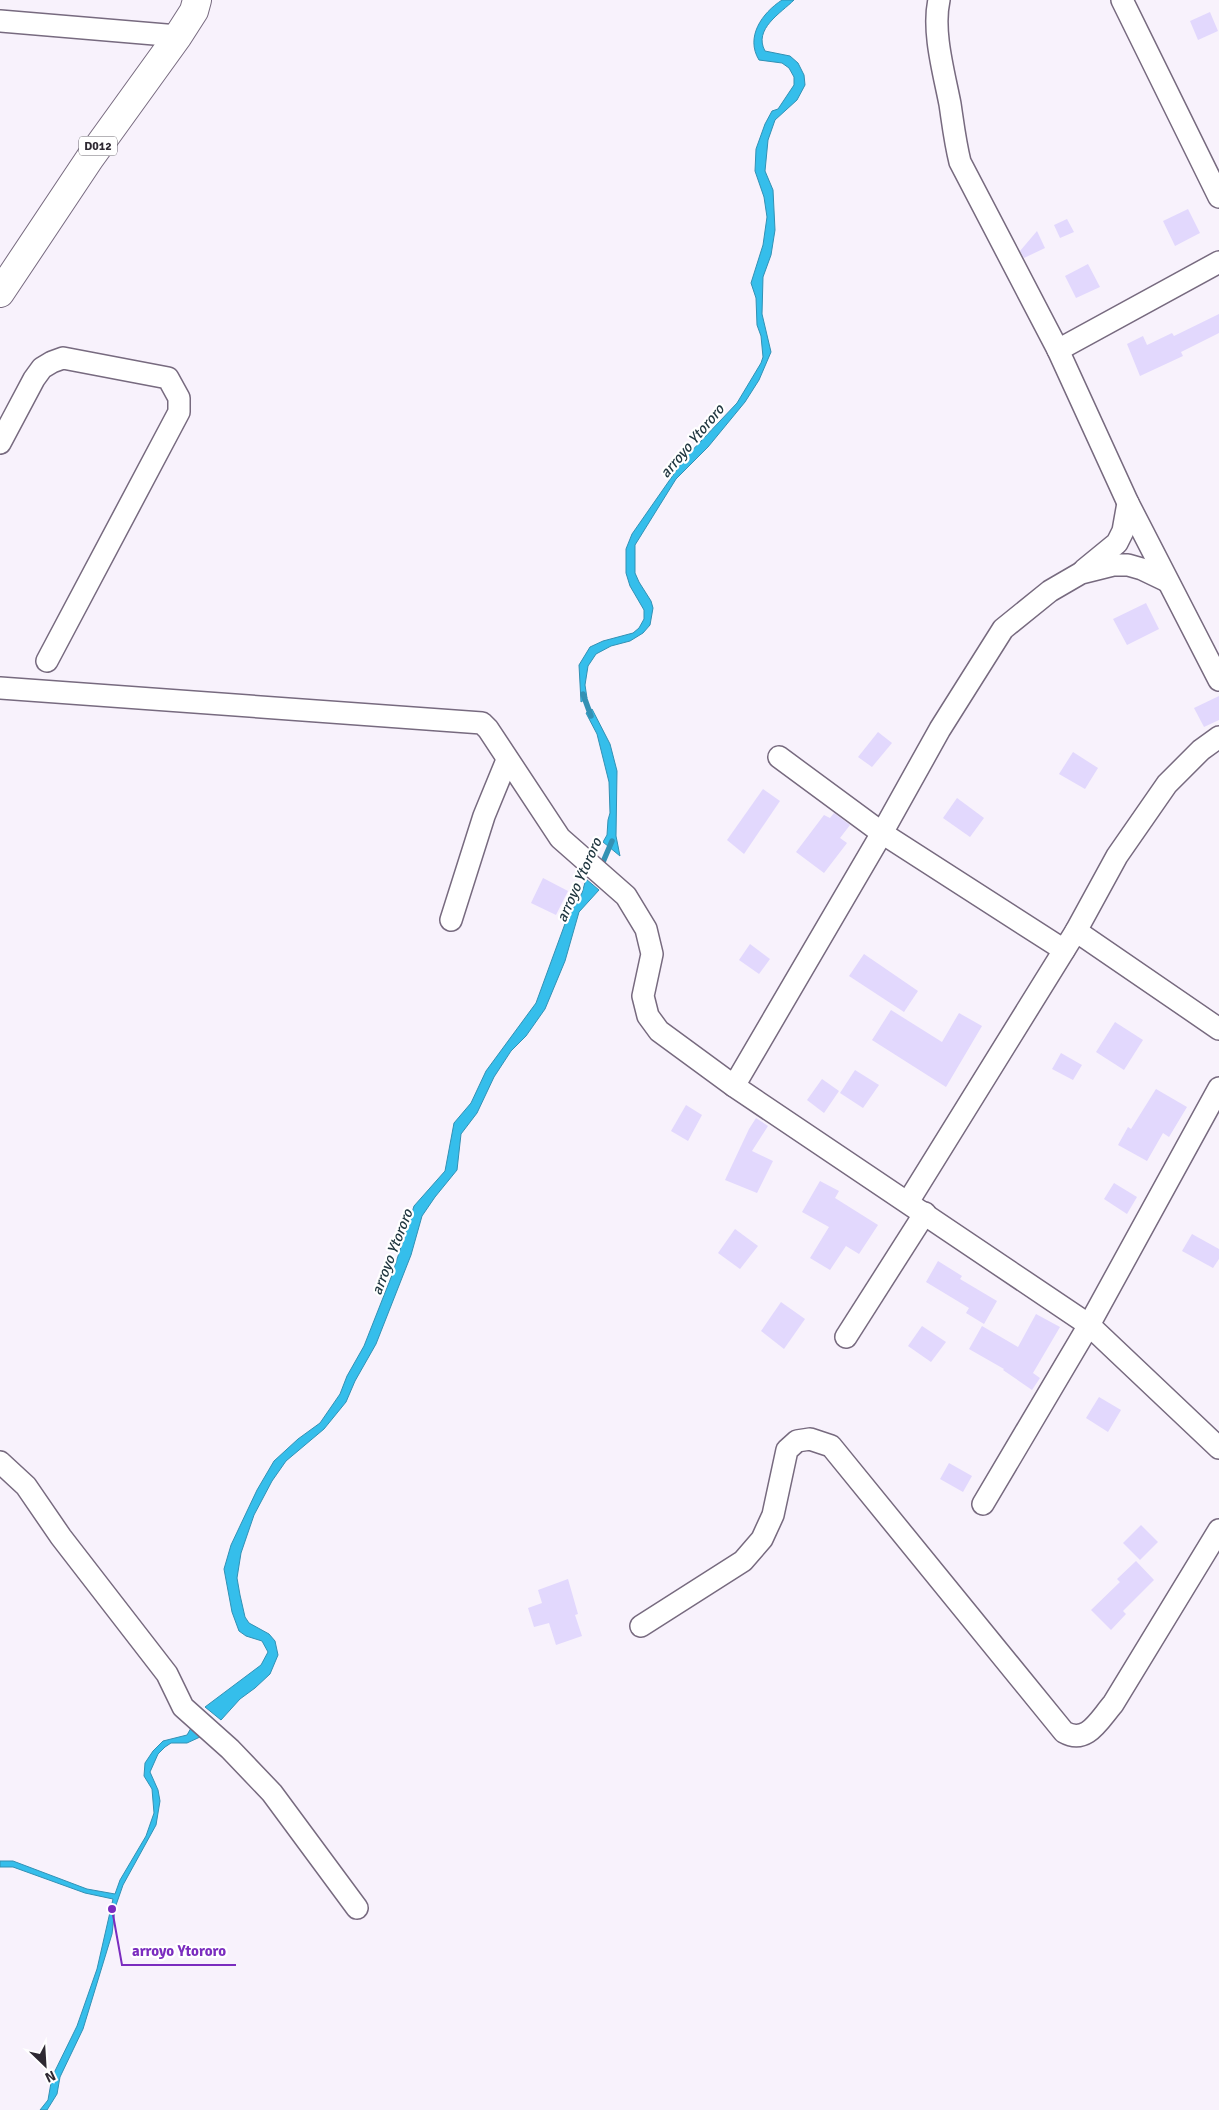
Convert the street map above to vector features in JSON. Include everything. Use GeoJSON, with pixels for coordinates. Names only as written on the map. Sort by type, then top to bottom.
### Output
{"type":"FeatureCollection","features":[{"type":"Feature","properties":{"kind":"main road","name":"D012"},"geometry":{"type":"LineString","coordinates":[[0,293],[8,270],[178,36],[194,11],[197,0]]}},
{"type":"Feature","properties":{"kind":"street"},"geometry":{"type":"LineString","coordinates":[[940,0],[938,31],[954,139],[960,162],[1058,350],[1128,503],[1219,680]]}},
{"type":"Feature","properties":{"kind":"street"},"geometry":{"type":"LineString","coordinates":[[1122,0],[1219,197]]}},
{"type":"Feature","properties":{"kind":"street"},"geometry":{"type":"LineString","coordinates":[[0,21],[178,36]]}},
{"type":"Feature","properties":{"kind":"street"},"geometry":{"type":"LineString","coordinates":[[1058,350],[1219,262]]}},
{"type":"Feature","properties":{"kind":"street"},"geometry":{"type":"LineString","coordinates":[[0,443],[34,379],[42,368],[63,358],[168,378],[179,398],[179,412],[47,661]]}},
{"type":"Feature","properties":{"kind":"street"},"geometry":{"type":"LineString","coordinates":[[734,1086],[882,833],[940,729],[1003,629],[1050,591],[1081,573],[1117,543],[1123,531],[1128,503]]}},
{"type":"Feature","properties":{"kind":"street"},"geometry":{"type":"LineString","coordinates":[[1081,573],[1113,565],[1128,565],[1142,568],[1167,581]]}},
{"type":"Feature","properties":{"kind":"street"},"geometry":{"type":"LineString","coordinates":[[0,688],[482,723],[488,729],[560,838],[626,896],[646,929],[652,954],[643,996],[648,1016],[659,1031],[734,1086],[1089,1325],[1219,1448]]}},
{"type":"Feature","properties":{"kind":"street"},"geometry":{"type":"LineString","coordinates":[[846,1337],[916,1208],[1076,931],[1117,856],[1168,784],[1201,750],[1219,737]]}},
{"type":"Feature","properties":{"kind":"street"},"geometry":{"type":"LineString","coordinates":[[779,757],[882,833],[1064,950]]}},
{"type":"Feature","properties":{"kind":"street"},"geometry":{"type":"LineString","coordinates":[[451,920],[484,816],[507,760]]}},
{"type":"Feature","properties":{"kind":"street"},"geometry":{"type":"LineString","coordinates":[[1076,931],[1219,1029]]}},
{"type":"Feature","properties":{"kind":"street"},"geometry":{"type":"LineString","coordinates":[[983,1504],[1089,1325],[1219,1088]]}},
{"type":"Feature","properties":{"kind":"street"},"geometry":{"type":"LineString","coordinates":[[641,1626],[743,1561],[762,1539],[773,1515],[787,1450],[797,1441],[810,1439],[831,1446],[1064,1732],[1072,1736],[1079,1736],[1091,1730],[1113,1704],[1219,1530]]}},
{"type":"Feature","properties":{"kind":"street"},"geometry":{"type":"LineString","coordinates":[[0,1462],[26,1486],[61,1537],[167,1674],[183,1707],[230,1749],[272,1793],[357,1908]]}},
{"type":"Feature","properties":{"kind":"water"},"geometry":{"type":"Polygon","coordinates":[[[782,0],[794,0],[770,22],[765,29],[762,43],[765,51],[790,56],[798,63],[804,75],[805,85],[797,100],[775,120],[768,140],[765,171],[773,190],[775,230],[771,255],[763,277],[762,314],[771,352],[759,380],[745,402],[708,447],[676,479],[635,545],[635,573],[653,608],[650,625],[643,633],[630,641],[611,646],[596,654],[588,666],[585,685],[587,698],[581,702],[579,665],[590,647],[603,641],[633,633],[639,628],[644,619],[644,610],[630,586],[626,573],[626,549],[632,534],[685,458],[737,403],[763,357],[761,336],[757,325],[756,298],[751,283],[763,245],[767,217],[764,197],[755,171],[756,149],[772,111],[778,109],[794,85],[794,77],[789,68],[782,63],[759,60],[754,43],[755,34],[762,19],[782,0]]]}},
{"type":"Feature","properties":{"kind":"water"},"geometry":{"type":"Polygon","coordinates":[[[592,709],[610,744],[617,771],[616,836],[620,856],[603,842],[607,835],[610,813],[609,782],[597,734],[586,713],[592,709]]]}},
{"type":"Feature","properties":{"kind":"water"},"geometry":{"type":"Polygon","coordinates":[[[586,879],[599,890],[579,912],[565,961],[545,1009],[526,1036],[511,1051],[494,1077],[477,1113],[461,1134],[457,1170],[422,1216],[411,1255],[376,1344],[355,1381],[346,1402],[324,1429],[286,1461],[272,1481],[254,1515],[241,1553],[237,1578],[245,1617],[249,1623],[269,1634],[275,1641],[278,1655],[270,1674],[240,1699],[221,1720],[205,1707],[261,1665],[268,1652],[262,1641],[246,1636],[239,1631],[232,1612],[224,1569],[231,1545],[257,1490],[274,1461],[298,1439],[320,1423],[340,1394],[347,1376],[364,1346],[392,1275],[414,1206],[445,1171],[454,1123],[471,1103],[486,1071],[536,1003],[566,921],[582,893],[586,879]]]}},
{"type":"Feature","properties":{"kind":"water"},"geometry":{"type":"Polygon","coordinates":[[[191,1728],[200,1737],[187,1743],[171,1743],[165,1747],[158,1754],[150,1772],[158,1790],[160,1801],[156,1825],[123,1885],[115,1908],[112,1934],[83,2029],[60,2077],[57,2094],[47,2110],[40,2110],[48,2100],[52,2077],[77,2026],[97,1969],[113,1899],[85,1893],[13,1867],[0,1867],[0,1861],[13,1861],[87,1889],[115,1894],[120,1880],[146,1836],[154,1813],[152,1789],[144,1776],[145,1763],[163,1741],[187,1735],[191,1728]]]}},
{"type":"Feature","properties":{"kind":"building"},"geometry":{"type":"Polygon","coordinates":[[[1210,12],[1218,31],[1198,40],[1190,21],[1210,12]]]}},
{"type":"Feature","properties":{"kind":"building"},"geometry":{"type":"Polygon","coordinates":[[[1188,209],[1200,233],[1175,246],[1163,221],[1188,209]]]}},
{"type":"Feature","properties":{"kind":"building"},"geometry":{"type":"Polygon","coordinates":[[[1067,219],[1074,232],[1060,238],[1054,225],[1067,219]]]}},
{"type":"Feature","properties":{"kind":"building"},"geometry":{"type":"Polygon","coordinates":[[[1037,231],[1045,248],[1024,258],[1020,251],[1037,231]]]}},
{"type":"Feature","properties":{"kind":"building"},"geometry":{"type":"Polygon","coordinates":[[[1088,264],[1100,287],[1076,298],[1065,276],[1088,264]]]}},
{"type":"Feature","properties":{"kind":"building"},"geometry":{"type":"Polygon","coordinates":[[[1219,314],[1219,333],[1181,352],[1183,356],[1140,376],[1127,344],[1143,336],[1147,345],[1172,333],[1174,336],[1219,314]]]}},
{"type":"Feature","properties":{"kind":"building"},"geometry":{"type":"Polygon","coordinates":[[[1146,603],[1159,629],[1127,645],[1113,619],[1146,603]]]}},
{"type":"Feature","properties":{"kind":"building"},"geometry":{"type":"Polygon","coordinates":[[[1219,696],[1219,720],[1204,727],[1194,708],[1219,696]]]}},
{"type":"Feature","properties":{"kind":"building"},"geometry":{"type":"Polygon","coordinates":[[[878,732],[892,743],[872,767],[858,757],[878,732]]]}},
{"type":"Feature","properties":{"kind":"building"},"geometry":{"type":"Polygon","coordinates":[[[1073,752],[1098,768],[1085,789],[1059,774],[1073,752]]]}},
{"type":"Feature","properties":{"kind":"building"},"geometry":{"type":"Polygon","coordinates":[[[763,789],[780,801],[744,854],[727,840],[763,789]]]}},
{"type":"Feature","properties":{"kind":"building"},"geometry":{"type":"Polygon","coordinates":[[[957,798],[984,818],[970,837],[943,818],[957,798]]]}},
{"type":"Feature","properties":{"kind":"building"},"geometry":{"type":"Polygon","coordinates":[[[834,813],[850,825],[840,838],[847,843],[824,873],[796,852],[824,815],[830,818],[834,813]]]}},
{"type":"Feature","properties":{"kind":"building"},"geometry":{"type":"Polygon","coordinates":[[[543,878],[568,891],[556,915],[531,903],[543,878]]]}},
{"type":"Feature","properties":{"kind":"building"},"geometry":{"type":"Polygon","coordinates":[[[750,944],[770,959],[759,974],[739,960],[750,944]]]}},
{"type":"Feature","properties":{"kind":"building"},"geometry":{"type":"Polygon","coordinates":[[[864,954],[918,991],[904,1012],[849,976],[864,954]]]}},
{"type":"Feature","properties":{"kind":"building"},"geometry":{"type":"Polygon","coordinates":[[[891,1010],[942,1042],[959,1013],[982,1026],[946,1087],[872,1040],[891,1010]]]}},
{"type":"Feature","properties":{"kind":"building"},"geometry":{"type":"Polygon","coordinates":[[[1115,1022],[1143,1040],[1124,1070],[1096,1052],[1115,1022]]]}},
{"type":"Feature","properties":{"kind":"building"},"geometry":{"type":"Polygon","coordinates":[[[1061,1053],[1082,1065],[1073,1080],[1052,1069],[1061,1053]]]}},
{"type":"Feature","properties":{"kind":"building"},"geometry":{"type":"Polygon","coordinates":[[[855,1070],[879,1085],[863,1108],[840,1093],[855,1070]]]}},
{"type":"Feature","properties":{"kind":"building"},"geometry":{"type":"Polygon","coordinates":[[[822,1079],[839,1091],[824,1113],[807,1100],[822,1079]]]}},
{"type":"Feature","properties":{"kind":"building"},"geometry":{"type":"Polygon","coordinates":[[[1156,1089],[1187,1107],[1169,1137],[1163,1133],[1147,1161],[1118,1145],[1128,1127],[1131,1129],[1156,1089]]]}},
{"type":"Feature","properties":{"kind":"building"},"geometry":{"type":"Polygon","coordinates":[[[686,1105],[702,1115],[688,1141],[671,1131],[686,1105]]]}},
{"type":"Feature","properties":{"kind":"building"},"geometry":{"type":"Polygon","coordinates":[[[756,1118],[768,1126],[752,1151],[773,1161],[757,1193],[725,1180],[756,1118]]]}},
{"type":"Feature","properties":{"kind":"building"},"geometry":{"type":"Polygon","coordinates":[[[820,1181],[839,1191],[835,1198],[878,1225],[859,1254],[846,1246],[830,1270],[810,1258],[829,1227],[802,1212],[820,1181]]]}},
{"type":"Feature","properties":{"kind":"building"},"geometry":{"type":"Polygon","coordinates":[[[1114,1183],[1137,1197],[1127,1214],[1104,1199],[1114,1183]]]}},
{"type":"Feature","properties":{"kind":"building"},"geometry":{"type":"Polygon","coordinates":[[[735,1229],[758,1246],[740,1269],[718,1253],[735,1229]]]}},
{"type":"Feature","properties":{"kind":"building"},"geometry":{"type":"Polygon","coordinates":[[[1192,1234],[1219,1249],[1219,1259],[1213,1268],[1182,1251],[1192,1234]]]}},
{"type":"Feature","properties":{"kind":"building"},"geometry":{"type":"Polygon","coordinates":[[[938,1261],[962,1276],[960,1279],[997,1301],[984,1324],[966,1313],[969,1308],[926,1282],[938,1261]]]}},
{"type":"Feature","properties":{"kind":"building"},"geometry":{"type":"Polygon","coordinates":[[[781,1302],[805,1319],[784,1349],[761,1331],[781,1302]]]}},
{"type":"Feature","properties":{"kind":"building"},"geometry":{"type":"Polygon","coordinates":[[[1036,1314],[1060,1327],[1033,1373],[1040,1378],[1032,1390],[1004,1369],[969,1349],[982,1326],[1018,1347],[1036,1314]]]}},
{"type":"Feature","properties":{"kind":"building"},"geometry":{"type":"Polygon","coordinates":[[[922,1326],[946,1342],[931,1362],[908,1346],[922,1326]]]}},
{"type":"Feature","properties":{"kind":"building"},"geometry":{"type":"Polygon","coordinates":[[[1099,1397],[1121,1410],[1108,1432],[1086,1418],[1099,1397]]]}},
{"type":"Feature","properties":{"kind":"building"},"geometry":{"type":"Polygon","coordinates":[[[949,1463],[972,1476],[963,1492],[940,1479],[949,1463]]]}},
{"type":"Feature","properties":{"kind":"building"},"geometry":{"type":"Polygon","coordinates":[[[1141,1525],[1158,1542],[1140,1560],[1123,1543],[1141,1525]]]}},
{"type":"Feature","properties":{"kind":"building"},"geometry":{"type":"Polygon","coordinates":[[[1136,1561],[1154,1580],[1123,1611],[1126,1614],[1111,1630],[1091,1610],[1120,1582],[1117,1579],[1136,1561]]]}},
{"type":"Feature","properties":{"kind":"building"},"geometry":{"type":"Polygon","coordinates":[[[568,1579],[578,1614],[575,1615],[582,1636],[556,1645],[549,1623],[534,1627],[528,1608],[542,1603],[538,1590],[568,1579]]]}},
{"type":"Feature","properties":{"kind":"waterway","name":"arroyo Ytororo"},"geometry":{"type":"LineString","coordinates":[[583,694],[591,716]]}},
{"type":"Feature","properties":{"kind":"waterway","name":"arroyo Ytororo"},"geometry":{"type":"LineString","coordinates":[[600,869],[612,841]]}},
{"type":"Feature","properties":{"kind":"place","name":"arroyo Ytororo"},"geometry":{"type":"Point","coordinates":[112,1909]}}]}
